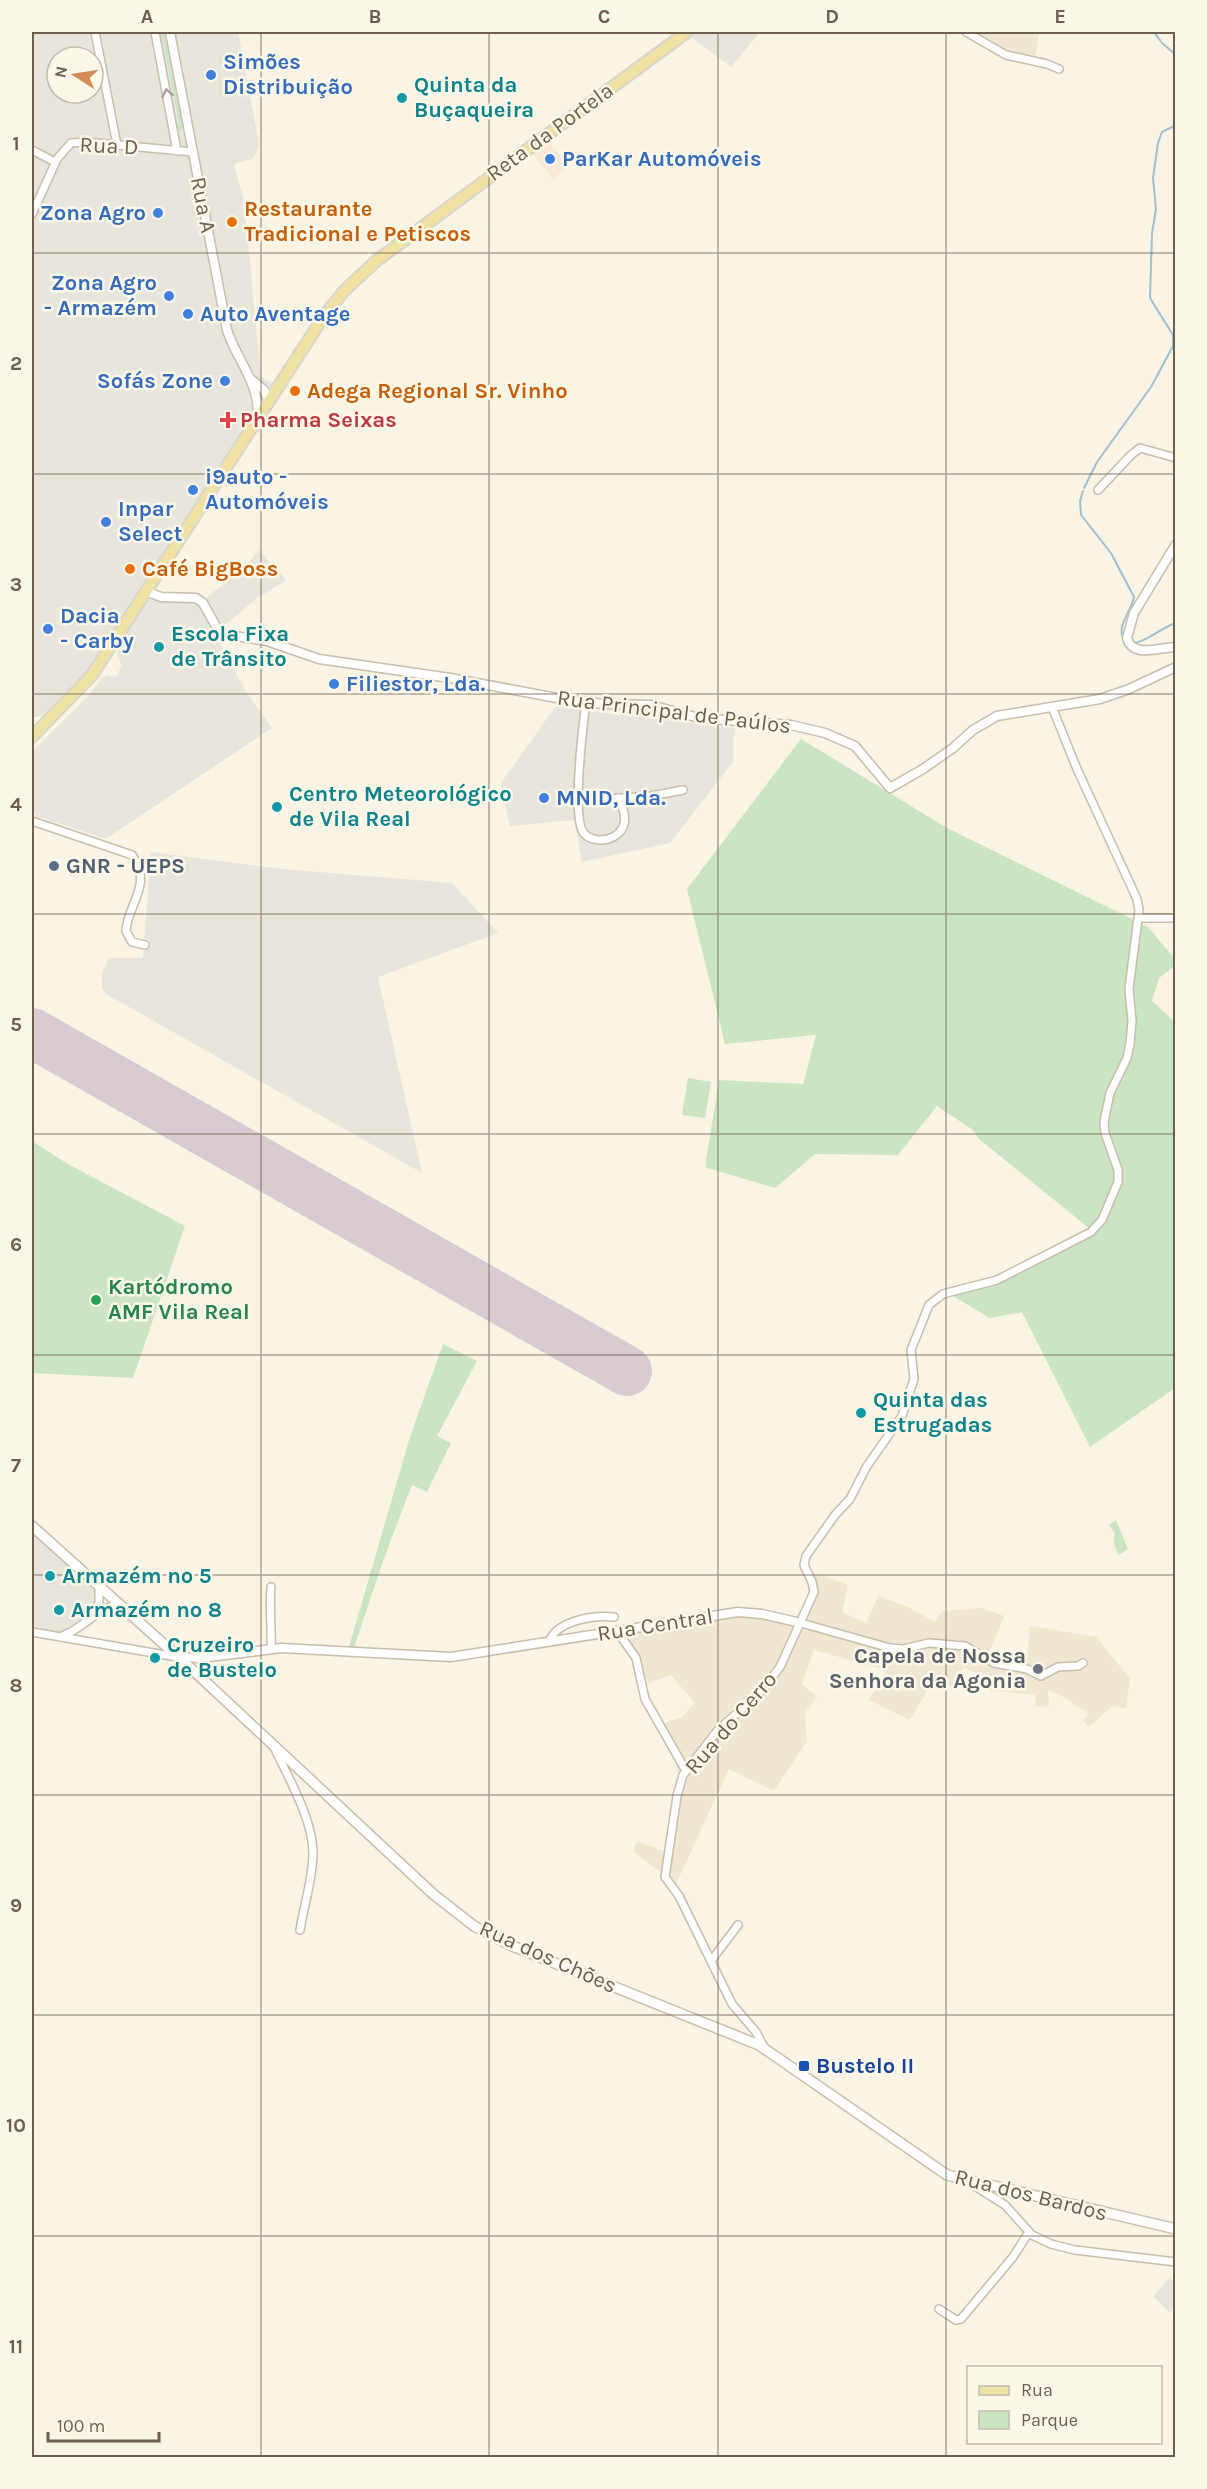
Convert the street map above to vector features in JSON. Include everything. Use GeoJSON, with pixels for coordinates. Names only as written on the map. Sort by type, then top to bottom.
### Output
{"type":"FeatureCollection","features":[{"type":"Feature","properties":{"kind":"main road","name":"Reta da Portela"},"geometry":{"type":"LineString","coordinates":[[51,715],[73,697],[88,680],[268,400],[344,291],[370,265],[687,32]]}},
{"type":"Feature","properties":{"kind":"main road"},"geometry":{"type":"LineString","coordinates":[[32,722],[51,715]]}},
{"type":"Feature","properties":{"kind":"main road"},"geometry":{"type":"LineString","coordinates":[[32,737],[51,715]]}},
{"type":"Feature","properties":{"kind":"main road","name":"Rua dos Chões"},"geometry":{"type":"LineString","coordinates":[[32,1526],[196,1673],[433,1894],[474,1926],[510,1945],[765,2049],[896,2140]]}},
{"type":"Feature","properties":{"kind":"main road","name":"Rua dos Bardos"},"geometry":{"type":"LineString","coordinates":[[896,2140],[943,2173],[967,2181],[1176,2229]]}},
{"type":"Feature","properties":{"kind":"street"},"geometry":{"type":"LineString","coordinates":[[95,32],[117,145]]}},
{"type":"Feature","properties":{"kind":"street"},"geometry":{"type":"LineString","coordinates":[[155,32],[177,151]]}},
{"type":"Feature","properties":{"kind":"street","name":"Rua A"},"geometry":{"type":"LineString","coordinates":[[170,32],[227,330],[256,388]]}},
{"type":"Feature","properties":{"kind":"street"},"geometry":{"type":"LineString","coordinates":[[966,32],[1006,55],[1059,69]]}},
{"type":"Feature","properties":{"kind":"street","name":"Rua D"},"geometry":{"type":"LineString","coordinates":[[32,214],[55,162],[64,149],[75,142],[193,152]]}},
{"type":"Feature","properties":{"kind":"street"},"geometry":{"type":"LineString","coordinates":[[32,150],[55,162]]}},
{"type":"Feature","properties":{"kind":"street"},"geometry":{"type":"LineString","coordinates":[[256,388],[277,388]]}},
{"type":"Feature","properties":{"kind":"street"},"geometry":{"type":"LineString","coordinates":[[256,388],[260,398],[268,400]]}},
{"type":"Feature","properties":{"kind":"street"},"geometry":{"type":"LineString","coordinates":[[255,422],[258,406],[256,388]]}},
{"type":"Feature","properties":{"kind":"street"},"geometry":{"type":"LineString","coordinates":[[1098,490],[1137,450],[1146,449],[1176,458]]}},
{"type":"Feature","properties":{"kind":"street"},"geometry":{"type":"LineString","coordinates":[[1176,544],[1139,605],[1128,629],[1128,641],[1137,650],[1176,647]]}},
{"type":"Feature","properties":{"kind":"street","name":"Rua Principal de Paúlos"},"geometry":{"type":"LineString","coordinates":[[146,591],[158,597],[196,598],[203,603],[223,634],[267,641],[309,657],[586,702],[651,705],[699,718],[795,726],[830,735],[845,740],[858,749],[891,788],[923,769],[995,717],[1110,697],[1176,667]]}},
{"type":"Feature","properties":{"kind":"street"},"geometry":{"type":"LineString","coordinates":[[586,702],[580,748],[580,824],[584,834],[605,839],[616,837],[623,829],[625,813],[618,798]]}},
{"type":"Feature","properties":{"kind":"street"},"geometry":{"type":"LineString","coordinates":[[1052,707],[1077,769],[1137,899],[1140,918],[1176,918]]}},
{"type":"Feature","properties":{"kind":"street"},"geometry":{"type":"LineString","coordinates":[[580,801],[652,796],[683,790]]}},
{"type":"Feature","properties":{"kind":"street"},"geometry":{"type":"LineString","coordinates":[[32,815],[35,822],[132,855],[138,865],[140,881],[137,899],[126,931],[132,942],[145,945]]}},
{"type":"Feature","properties":{"kind":"street","name":"Rua do Cerro"},"geometry":{"type":"LineString","coordinates":[[765,2049],[756,2032],[732,2004],[679,1896],[665,1874],[677,1796],[686,1770],[718,1730],[764,1688],[783,1662],[814,1588],[804,1565],[806,1556],[850,1499],[867,1466],[902,1416],[914,1379],[911,1350],[929,1305],[943,1294],[997,1280],[1090,1232],[1102,1220],[1118,1182],[1118,1170],[1106,1136],[1104,1122],[1110,1093],[1127,1058],[1130,1044],[1132,1021],[1129,993],[1140,918]]}},
{"type":"Feature","properties":{"kind":"street"},"geometry":{"type":"LineString","coordinates":[[91,1618],[99,1603],[99,1586]]}},
{"type":"Feature","properties":{"kind":"street"},"geometry":{"type":"LineString","coordinates":[[271,1587],[269,1610],[272,1620],[272,1648]]}},
{"type":"Feature","properties":{"kind":"street"},"geometry":{"type":"LineString","coordinates":[[58,1636],[72,1632],[107,1608],[119,1604]]}},
{"type":"Feature","properties":{"kind":"street","name":"Rua Central"},"geometry":{"type":"LineString","coordinates":[[177,1657],[213,1657],[272,1648],[452,1657],[738,1612],[762,1614],[801,1623],[894,1649],[929,1643],[965,1646],[994,1663],[1027,1669],[1041,1676],[1058,1667],[1078,1666],[1083,1663]]}},
{"type":"Feature","properties":{"kind":"street"},"geometry":{"type":"LineString","coordinates":[[549,1642],[556,1630],[582,1620],[597,1616],[614,1617]]}},
{"type":"Feature","properties":{"kind":"street"},"geometry":{"type":"LineString","coordinates":[[617,1631],[636,1658],[645,1699],[686,1770]]}},
{"type":"Feature","properties":{"kind":"street"},"geometry":{"type":"LineString","coordinates":[[32,1632],[177,1657]]}},
{"type":"Feature","properties":{"kind":"street"},"geometry":{"type":"LineString","coordinates":[[196,1673],[201,1663],[213,1657]]}},
{"type":"Feature","properties":{"kind":"street"},"geometry":{"type":"LineString","coordinates":[[274,1747],[291,1783],[312,1839],[312,1862],[300,1930]]}},
{"type":"Feature","properties":{"kind":"street"},"geometry":{"type":"LineString","coordinates":[[711,1961],[738,1925]]}},
{"type":"Feature","properties":{"kind":"street"},"geometry":{"type":"LineString","coordinates":[[967,2181],[1005,2205],[1029,2232],[1047,2242],[1071,2250],[1176,2262]]}},
{"type":"Feature","properties":{"kind":"street"},"geometry":{"type":"LineString","coordinates":[[939,2309],[956,2320],[961,2319],[1013,2258],[1029,2232]]}},
{"type":"Feature","properties":{"kind":"shaded area"},"geometry":{"type":"Polygon","coordinates":[[[32,32],[238,32],[259,143],[252,159],[234,164],[244,202],[261,377],[273,384],[92,668],[60,703],[45,715],[32,718],[32,32]]]}},
{"type":"Feature","properties":{"kind":"shaded area"},"geometry":{"type":"Polygon","coordinates":[[[696,32],[760,32],[731,67],[690,36],[696,32]]]}},
{"type":"Feature","properties":{"kind":"shaded area"},"geometry":{"type":"Polygon","coordinates":[[[960,32],[1039,33],[1034,65],[1004,58],[960,32]]]}},
{"type":"Feature","properties":{"kind":"shaded area"},"geometry":{"type":"Polygon","coordinates":[[[547,140],[569,166],[553,179],[532,153],[547,140]]]}},
{"type":"Feature","properties":{"kind":"shaded area"},"geometry":{"type":"Polygon","coordinates":[[[259,550],[286,580],[256,599],[221,628],[205,599],[245,566],[259,550]]]}},
{"type":"Feature","properties":{"kind":"shaded area"},"geometry":{"type":"Polygon","coordinates":[[[148,598],[163,602],[192,601],[201,607],[245,690],[272,728],[106,839],[36,816],[32,805],[32,752],[87,697],[102,678],[107,675],[116,677],[122,665],[117,650],[148,598]]]}},
{"type":"Feature","properties":{"kind":"shaded area"},"geometry":{"type":"Polygon","coordinates":[[[555,707],[734,728],[733,762],[670,843],[582,862],[574,820],[510,826],[501,783],[555,707]]]}},
{"type":"Feature","properties":{"kind":"shaded area"},"geometry":{"type":"Polygon","coordinates":[[[151,852],[282,869],[452,883],[498,933],[378,977],[422,1173],[108,995],[102,989],[102,972],[109,958],[143,958],[151,852]]]}},
{"type":"Feature","properties":{"kind":"shaded area"},"geometry":{"type":"Polygon","coordinates":[[[32,1531],[93,1585],[95,1590],[95,1600],[89,1613],[77,1624],[64,1631],[32,1630],[32,1531]]]}},
{"type":"Feature","properties":{"kind":"shaded area"},"geometry":{"type":"Polygon","coordinates":[[[816,1574],[848,1585],[842,1612],[866,1623],[878,1596],[908,1607],[935,1622],[942,1611],[982,1608],[1004,1616],[988,1655],[1027,1663],[1030,1626],[1096,1637],[1130,1679],[1126,1708],[1112,1706],[1089,1727],[1083,1720],[1089,1714],[1062,1696],[1048,1690],[1049,1706],[1036,1707],[1035,1695],[980,1689],[984,1677],[963,1667],[951,1687],[935,1678],[910,1720],[869,1700],[886,1670],[814,1650],[802,1684],[817,1697],[805,1713],[807,1741],[774,1791],[729,1769],[676,1884],[633,1851],[637,1841],[664,1851],[678,1774],[675,1759],[657,1725],[682,1717],[695,1703],[671,1675],[643,1685],[622,1628],[742,1607],[798,1618],[816,1574]]]}},
{"type":"Feature","properties":{"kind":"shaded area"},"geometry":{"type":"Polygon","coordinates":[[[1170,2278],[1176,2287],[1175,2305],[1170,2313],[1153,2296],[1170,2278]]]}},
{"type":"Feature","properties":{"kind":"green space"},"geometry":{"type":"Polygon","coordinates":[[[161,32],[164,32],[183,127],[180,132],[176,129],[179,122],[161,32]]]}},
{"type":"Feature","properties":{"kind":"green space"},"geometry":{"type":"Polygon","coordinates":[[[801,739],[947,828],[1148,927],[1175,959],[1175,966],[1159,978],[1152,1001],[1175,1022],[1175,1388],[1090,1447],[1022,1312],[990,1318],[951,1295],[1007,1277],[1095,1233],[979,1139],[973,1130],[937,1106],[898,1155],[815,1154],[775,1188],[705,1167],[719,1080],[803,1084],[816,1035],[725,1044],[687,889],[801,739]]]}},
{"type":"Feature","properties":{"kind":"green space"},"geometry":{"type":"Polygon","coordinates":[[[688,1078],[711,1082],[705,1118],[682,1115],[688,1078]]]}},
{"type":"Feature","properties":{"kind":"green space","name":"Kartódromo AMF Vila Real"},"geometry":{"type":"Polygon","coordinates":[[[32,1141],[66,1163],[185,1226],[133,1378],[32,1373],[32,1141]]]}},
{"type":"Feature","properties":{"kind":"green space"},"geometry":{"type":"Polygon","coordinates":[[[443,1344],[477,1361],[437,1436],[451,1443],[427,1492],[412,1485],[384,1558],[354,1648],[349,1647],[410,1437],[443,1344]]]}},
{"type":"Feature","properties":{"kind":"green space"},"geometry":{"type":"Polygon","coordinates":[[[1116,1520],[1128,1549],[1119,1555],[1114,1544],[1115,1534],[1109,1525],[1116,1520]]]}},
{"type":"Feature","properties":{"kind":"waterway"},"geometry":{"type":"LineString","coordinates":[[1154,32],[1162,43],[1176,55]]}},
{"type":"Feature","properties":{"kind":"waterway"},"geometry":{"type":"LineString","coordinates":[[1084,488],[1097,462],[1151,387],[1173,346],[1173,335],[1150,298],[1152,233],[1156,209],[1153,178],[1158,143],[1162,132],[1176,125]]}},
{"type":"Feature","properties":{"kind":"waterway"},"geometry":{"type":"LineString","coordinates":[[1083,491],[1080,501],[1081,515],[1111,553],[1134,597],[1123,623],[1123,638]]}},
{"type":"Feature","properties":{"kind":"waterway"},"geometry":{"type":"LineString","coordinates":[[1134,643],[1176,623]]}},
{"type":"Feature","properties":{"kind":"runway"},"geometry":{"type":"LineString","coordinates":[[32,1033],[627,1371]]}},
{"type":"Feature","properties":{"kind":"place","name":"Simões Distribuição"},"geometry":{"type":"Point","coordinates":[211,75]}},
{"type":"Feature","properties":{"kind":"place","name":"Quinta da Buçaqueira"},"geometry":{"type":"Point","coordinates":[402,98]}},
{"type":"Feature","properties":{"kind":"place","name":"ParKar Automóveis"},"geometry":{"type":"Point","coordinates":[550,159]}},
{"type":"Feature","properties":{"kind":"place","name":"Zona Agro"},"geometry":{"type":"Point","coordinates":[158,213]}},
{"type":"Feature","properties":{"kind":"place","name":"Restaurante Tradicional e Petiscos"},"geometry":{"type":"Point","coordinates":[232,222]}},
{"type":"Feature","properties":{"kind":"place","name":"Zona Agro - Armazém"},"geometry":{"type":"Point","coordinates":[169,296]}},
{"type":"Feature","properties":{"kind":"place","name":"Auto Aventage"},"geometry":{"type":"Point","coordinates":[188,314]}},
{"type":"Feature","properties":{"kind":"place","name":"Sofás Zone"},"geometry":{"type":"Point","coordinates":[225,381]}},
{"type":"Feature","properties":{"kind":"place","name":"Adega Regional Sr. Vinho"},"geometry":{"type":"Point","coordinates":[295,391]}},
{"type":"Feature","properties":{"kind":"place","name":"Pharma Seixas"},"geometry":{"type":"Point","coordinates":[228,420]}},
{"type":"Feature","properties":{"kind":"place","name":"i9auto - Automóveis"},"geometry":{"type":"Point","coordinates":[193,490]}},
{"type":"Feature","properties":{"kind":"place","name":"Inpar Select"},"geometry":{"type":"Point","coordinates":[106,522]}},
{"type":"Feature","properties":{"kind":"place","name":"Café BigBoss"},"geometry":{"type":"Point","coordinates":[130,569]}},
{"type":"Feature","properties":{"kind":"place","name":"Dacia - Carby"},"geometry":{"type":"Point","coordinates":[48,629]}},
{"type":"Feature","properties":{"kind":"place","name":"Escola Fixa de Trânsito"},"geometry":{"type":"Point","coordinates":[159,647]}},
{"type":"Feature","properties":{"kind":"place","name":"Filiestor, Lda."},"geometry":{"type":"Point","coordinates":[334,684]}},
{"type":"Feature","properties":{"kind":"place","name":"MNID, Lda."},"geometry":{"type":"Point","coordinates":[544,798]}},
{"type":"Feature","properties":{"kind":"place","name":"Centro Meteorológico de Vila Real"},"geometry":{"type":"Point","coordinates":[277,807]}},
{"type":"Feature","properties":{"kind":"place","name":"GNR - UEPS"},"geometry":{"type":"Point","coordinates":[54,866]}},
{"type":"Feature","properties":{"kind":"place","name":"Kartódromo AMF Vila Real"},"geometry":{"type":"Point","coordinates":[96,1300]}},
{"type":"Feature","properties":{"kind":"place","name":"Quinta das Estrugadas"},"geometry":{"type":"Point","coordinates":[861,1413]}},
{"type":"Feature","properties":{"kind":"place","name":"Armazém nº 5"},"geometry":{"type":"Point","coordinates":[50,1576]}},
{"type":"Feature","properties":{"kind":"place","name":"Armazém nº 8"},"geometry":{"type":"Point","coordinates":[59,1610]}},
{"type":"Feature","properties":{"kind":"place","name":"Cruzeiro de Bustelo"},"geometry":{"type":"Point","coordinates":[155,1658]}},
{"type":"Feature","properties":{"kind":"place","name":"Capela de Nossa Senhora da Agonia"},"geometry":{"type":"Point","coordinates":[1038,1669]}},
{"type":"Feature","properties":{"kind":"place","name":"Bustelo II"},"geometry":{"type":"Point","coordinates":[804,2066]}}]}
